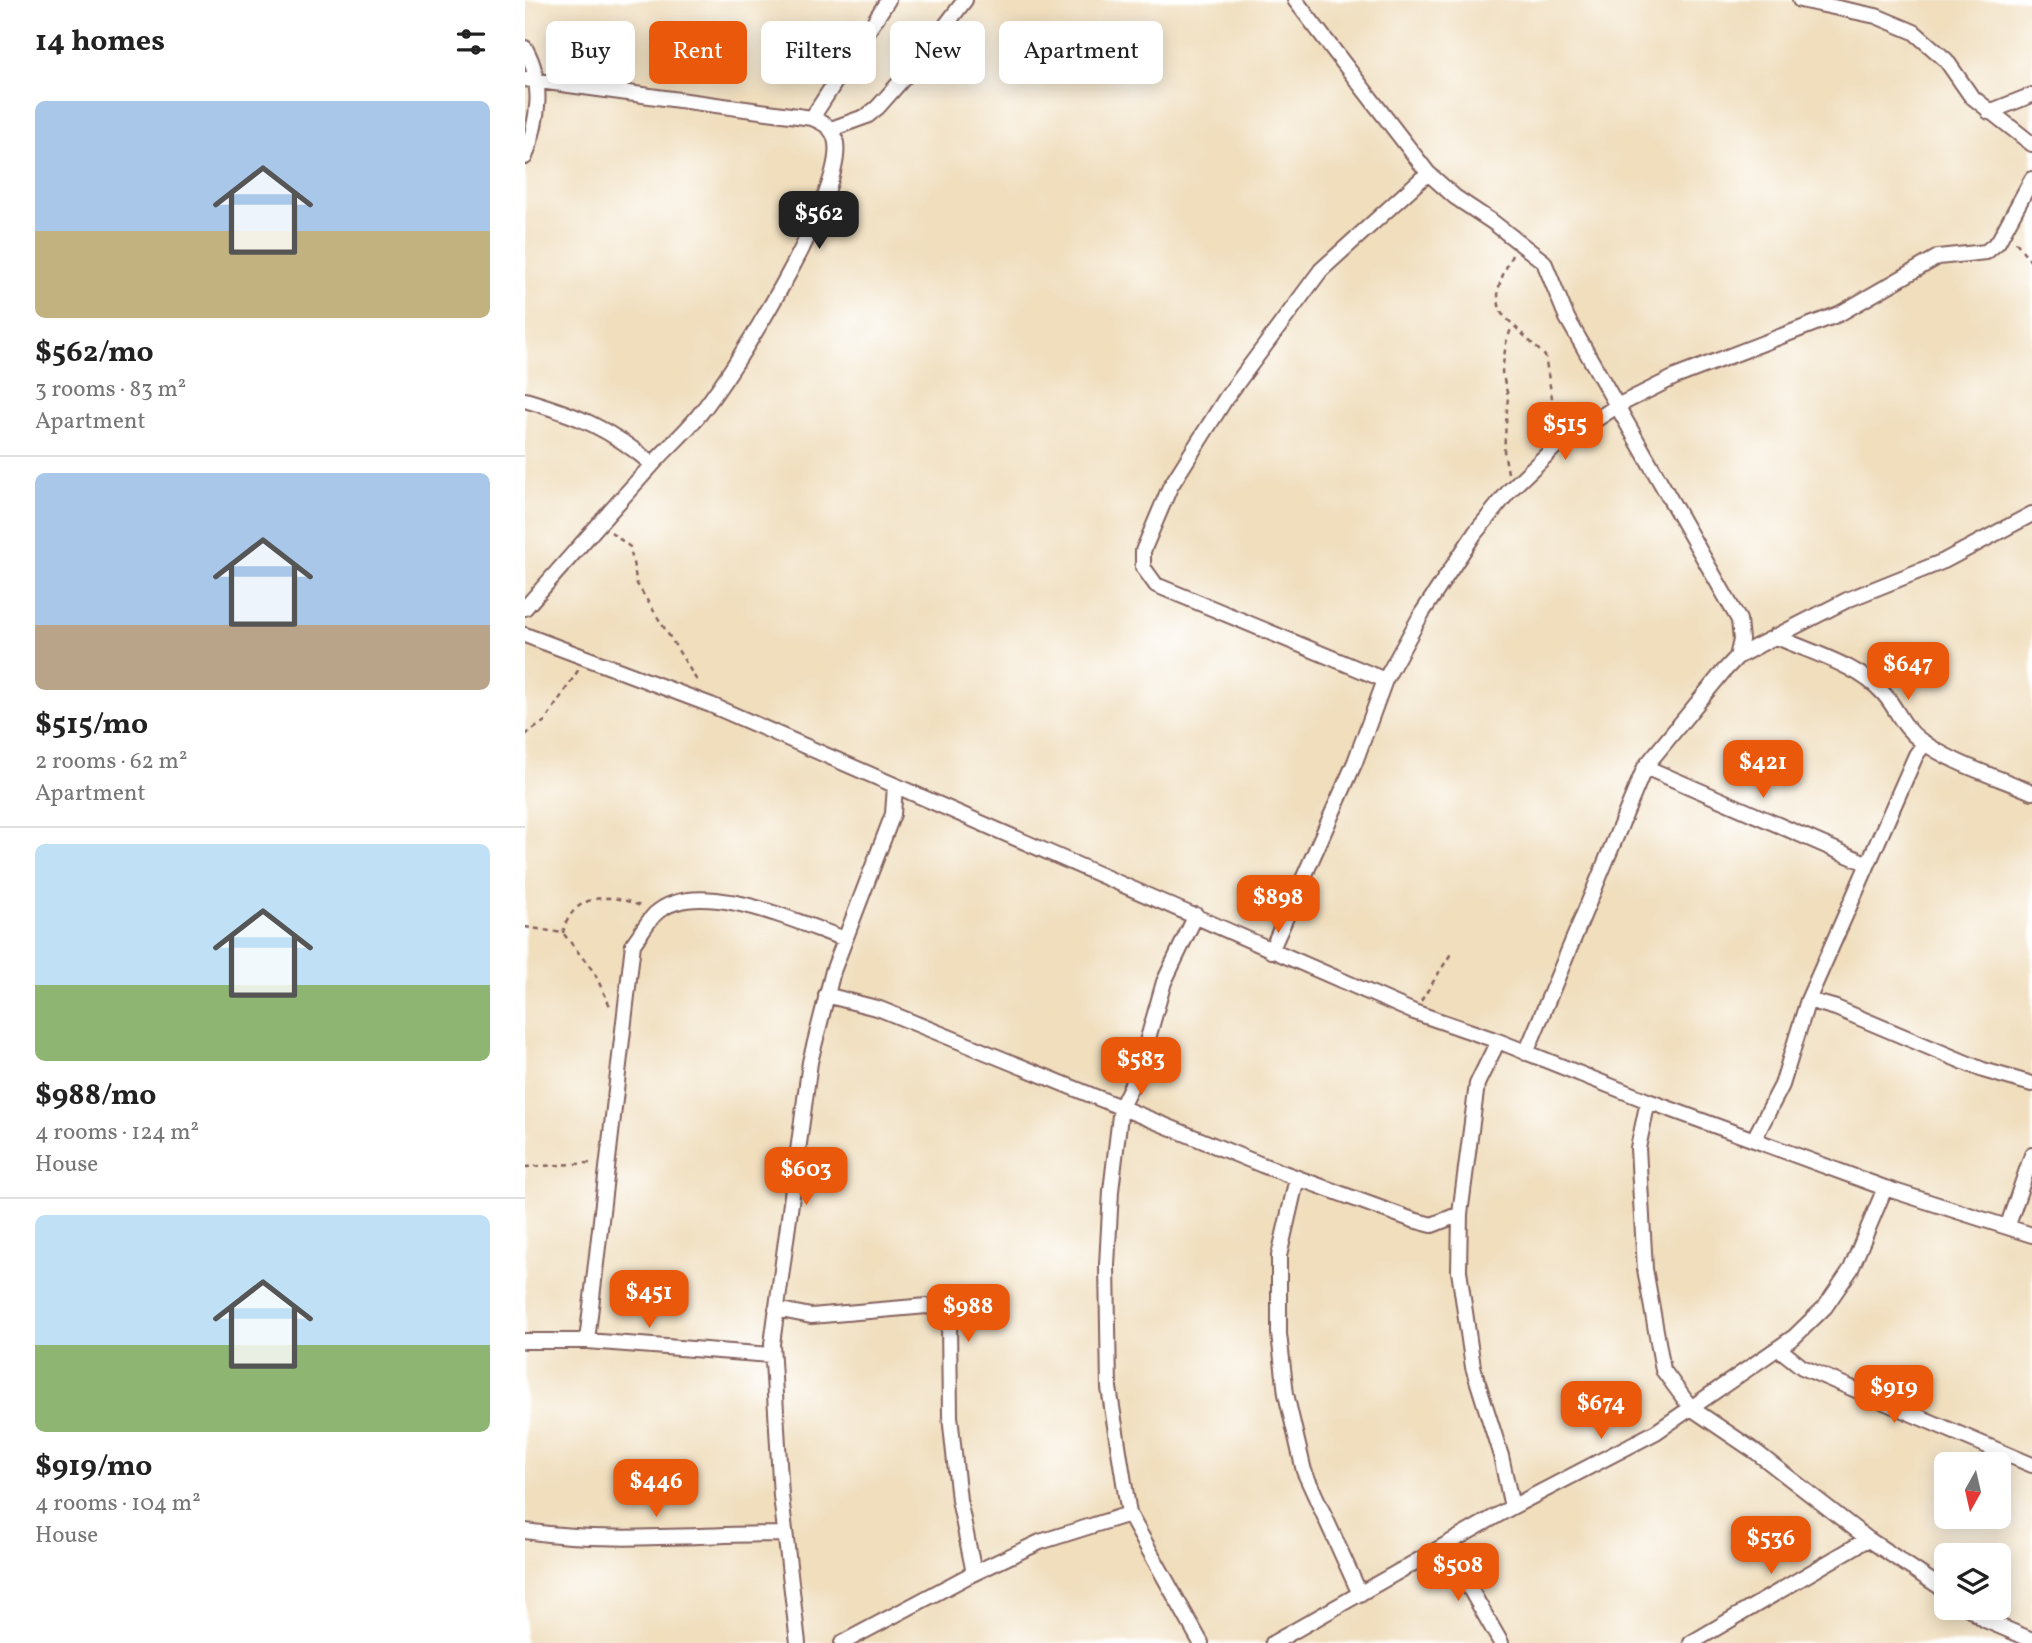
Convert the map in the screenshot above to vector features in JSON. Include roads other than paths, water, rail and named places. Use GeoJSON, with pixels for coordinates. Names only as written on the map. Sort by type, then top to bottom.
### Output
{"type":"FeatureCollection","features":[{"type":"Feature","properties":{"kind":"street"},"geometry":{"type":"LineString","coordinates":[[812,118],[888,0]]}},
{"type":"Feature","properties":{"kind":"street"},"geometry":{"type":"LineString","coordinates":[[831,129],[867,116],[878,107],[917,64],[965,0]]}},
{"type":"Feature","properties":{"kind":"street"},"geometry":{"type":"LineString","coordinates":[[1295,0],[1428,173],[1455,197],[1519,241],[1544,262],[1567,318],[1739,620],[1741,640],[1737,657]]}},
{"type":"Feature","properties":{"kind":"street"},"geometry":{"type":"LineString","coordinates":[[1801,0],[1876,16],[1914,32],[1945,60],[1971,96],[1989,113],[2032,144]]}},
{"type":"Feature","properties":{"kind":"street"},"geometry":{"type":"LineString","coordinates":[[525,48],[532,80],[536,123],[525,157]]}},
{"type":"Feature","properties":{"kind":"street"},"geometry":{"type":"LineString","coordinates":[[525,608],[652,464],[699,416],[736,363],[787,277],[826,193],[836,162],[836,142],[831,129],[812,118],[532,80]]}},
{"type":"Feature","properties":{"kind":"street"},"geometry":{"type":"LineString","coordinates":[[1989,113],[2032,95]]}},
{"type":"Feature","properties":{"kind":"street"},"geometry":{"type":"LineString","coordinates":[[1385,680],[1156,585],[1143,566],[1143,551],[1170,486],[1226,398],[1321,270],[1428,173]]}},
{"type":"Feature","properties":{"kind":"street"},"geometry":{"type":"LineString","coordinates":[[1271,951],[1355,762],[1385,680],[1429,602],[1475,533],[1510,490],[1557,445],[1617,406],[1675,377],[1839,314],[1938,257],[1986,251],[1998,242],[2032,179]]}},
{"type":"Feature","properties":{"kind":"street"},"geometry":{"type":"LineString","coordinates":[[525,400],[588,421],[619,436],[652,464]]}},
{"type":"Feature","properties":{"kind":"street"},"geometry":{"type":"LineString","coordinates":[[1526,1053],[1644,768],[1737,657],[1847,600],[1944,561],[2032,514]]}},
{"type":"Feature","properties":{"kind":"street"},"geometry":{"type":"LineString","coordinates":[[525,635],[711,705],[1414,1012],[1498,1041],[1648,1101],[1885,1188],[2008,1225],[2032,1235]]}},
{"type":"Feature","properties":{"kind":"street"},"geometry":{"type":"LineString","coordinates":[[1776,636],[1851,670],[1870,683],[1884,694],[1902,725],[1924,743],[1954,760],[2032,792]]}},
{"type":"Feature","properties":{"kind":"street"},"geometry":{"type":"LineString","coordinates":[[1754,1139],[1782,1085],[1808,1000],[1924,743]]}},
{"type":"Feature","properties":{"kind":"street"},"geometry":{"type":"LineString","coordinates":[[1644,768],[1868,864]]}},
{"type":"Feature","properties":{"kind":"street"},"geometry":{"type":"LineString","coordinates":[[798,1643],[785,1534],[771,1355],[776,1309],[797,1138],[810,1062],[845,939],[893,814],[895,786]]}},
{"type":"Feature","properties":{"kind":"street"},"geometry":{"type":"LineString","coordinates":[[587,1341],[620,1031],[633,944],[656,913],[685,899],[713,898],[782,917],[845,939]]}},
{"type":"Feature","properties":{"kind":"street"},"geometry":{"type":"LineString","coordinates":[[1196,915],[1164,982],[1139,1070],[1121,1107],[1111,1191],[1107,1265],[1109,1388],[1129,1514],[1201,1643]]}},
{"type":"Feature","properties":{"kind":"street"},"geometry":{"type":"LineString","coordinates":[[827,995],[880,1009],[1297,1178],[1432,1225],[1460,1214]]}},
{"type":"Feature","properties":{"kind":"street"},"geometry":{"type":"LineString","coordinates":[[1808,1000],[1836,1008],[1983,1070],[2032,1084]]}},
{"type":"Feature","properties":{"kind":"street"},"geometry":{"type":"LineString","coordinates":[[1498,1041],[1477,1084],[1460,1214],[1459,1271],[1473,1367],[1501,1456],[1512,1507]]}},
{"type":"Feature","properties":{"kind":"street"},"geometry":{"type":"LineString","coordinates":[[1648,1101],[1638,1148],[1645,1269],[1663,1370],[1691,1408],[1756,1452],[1868,1539],[1934,1583]]}},
{"type":"Feature","properties":{"kind":"street"},"geometry":{"type":"LineString","coordinates":[[2008,1225],[2032,1155]]}},
{"type":"Feature","properties":{"kind":"street"},"geometry":{"type":"LineString","coordinates":[[1297,1178],[1279,1256],[1279,1334],[1286,1394],[1304,1471],[1360,1594]]}},
{"type":"Feature","properties":{"kind":"street"},"geometry":{"type":"LineString","coordinates":[[1273,1643],[1512,1507],[1656,1432],[1778,1348],[1825,1307],[1851,1269],[1885,1188]]}},
{"type":"Feature","properties":{"kind":"street"},"geometry":{"type":"LineString","coordinates":[[776,1309],[811,1316],[927,1306],[937,1309],[950,1321],[950,1416],[959,1500],[974,1573]]}},
{"type":"Feature","properties":{"kind":"street"},"geometry":{"type":"LineString","coordinates":[[525,1341],[587,1341],[771,1355]]}},
{"type":"Feature","properties":{"kind":"street"},"geometry":{"type":"LineString","coordinates":[[1778,1348],[1802,1367],[2032,1465]]}},
{"type":"Feature","properties":{"kind":"street"},"geometry":{"type":"LineString","coordinates":[[842,1643],[974,1573],[1040,1542],[1129,1514]]}},
{"type":"Feature","properties":{"kind":"street"},"geometry":{"type":"LineString","coordinates":[[525,1531],[617,1539],[693,1534],[785,1534]]}},
{"type":"Feature","properties":{"kind":"street"},"geometry":{"type":"LineString","coordinates":[[1691,1643],[1868,1539]]}},
{"type":"Feature","properties":{"kind":"street"},"geometry":{"type":"LineString","coordinates":[[1445,1545],[1501,1643]]}},
{"type":"Feature","properties":{"kind":"street"},"geometry":{"type":"LineString","coordinates":[[1985,1620],[2032,1640]]}}]}
